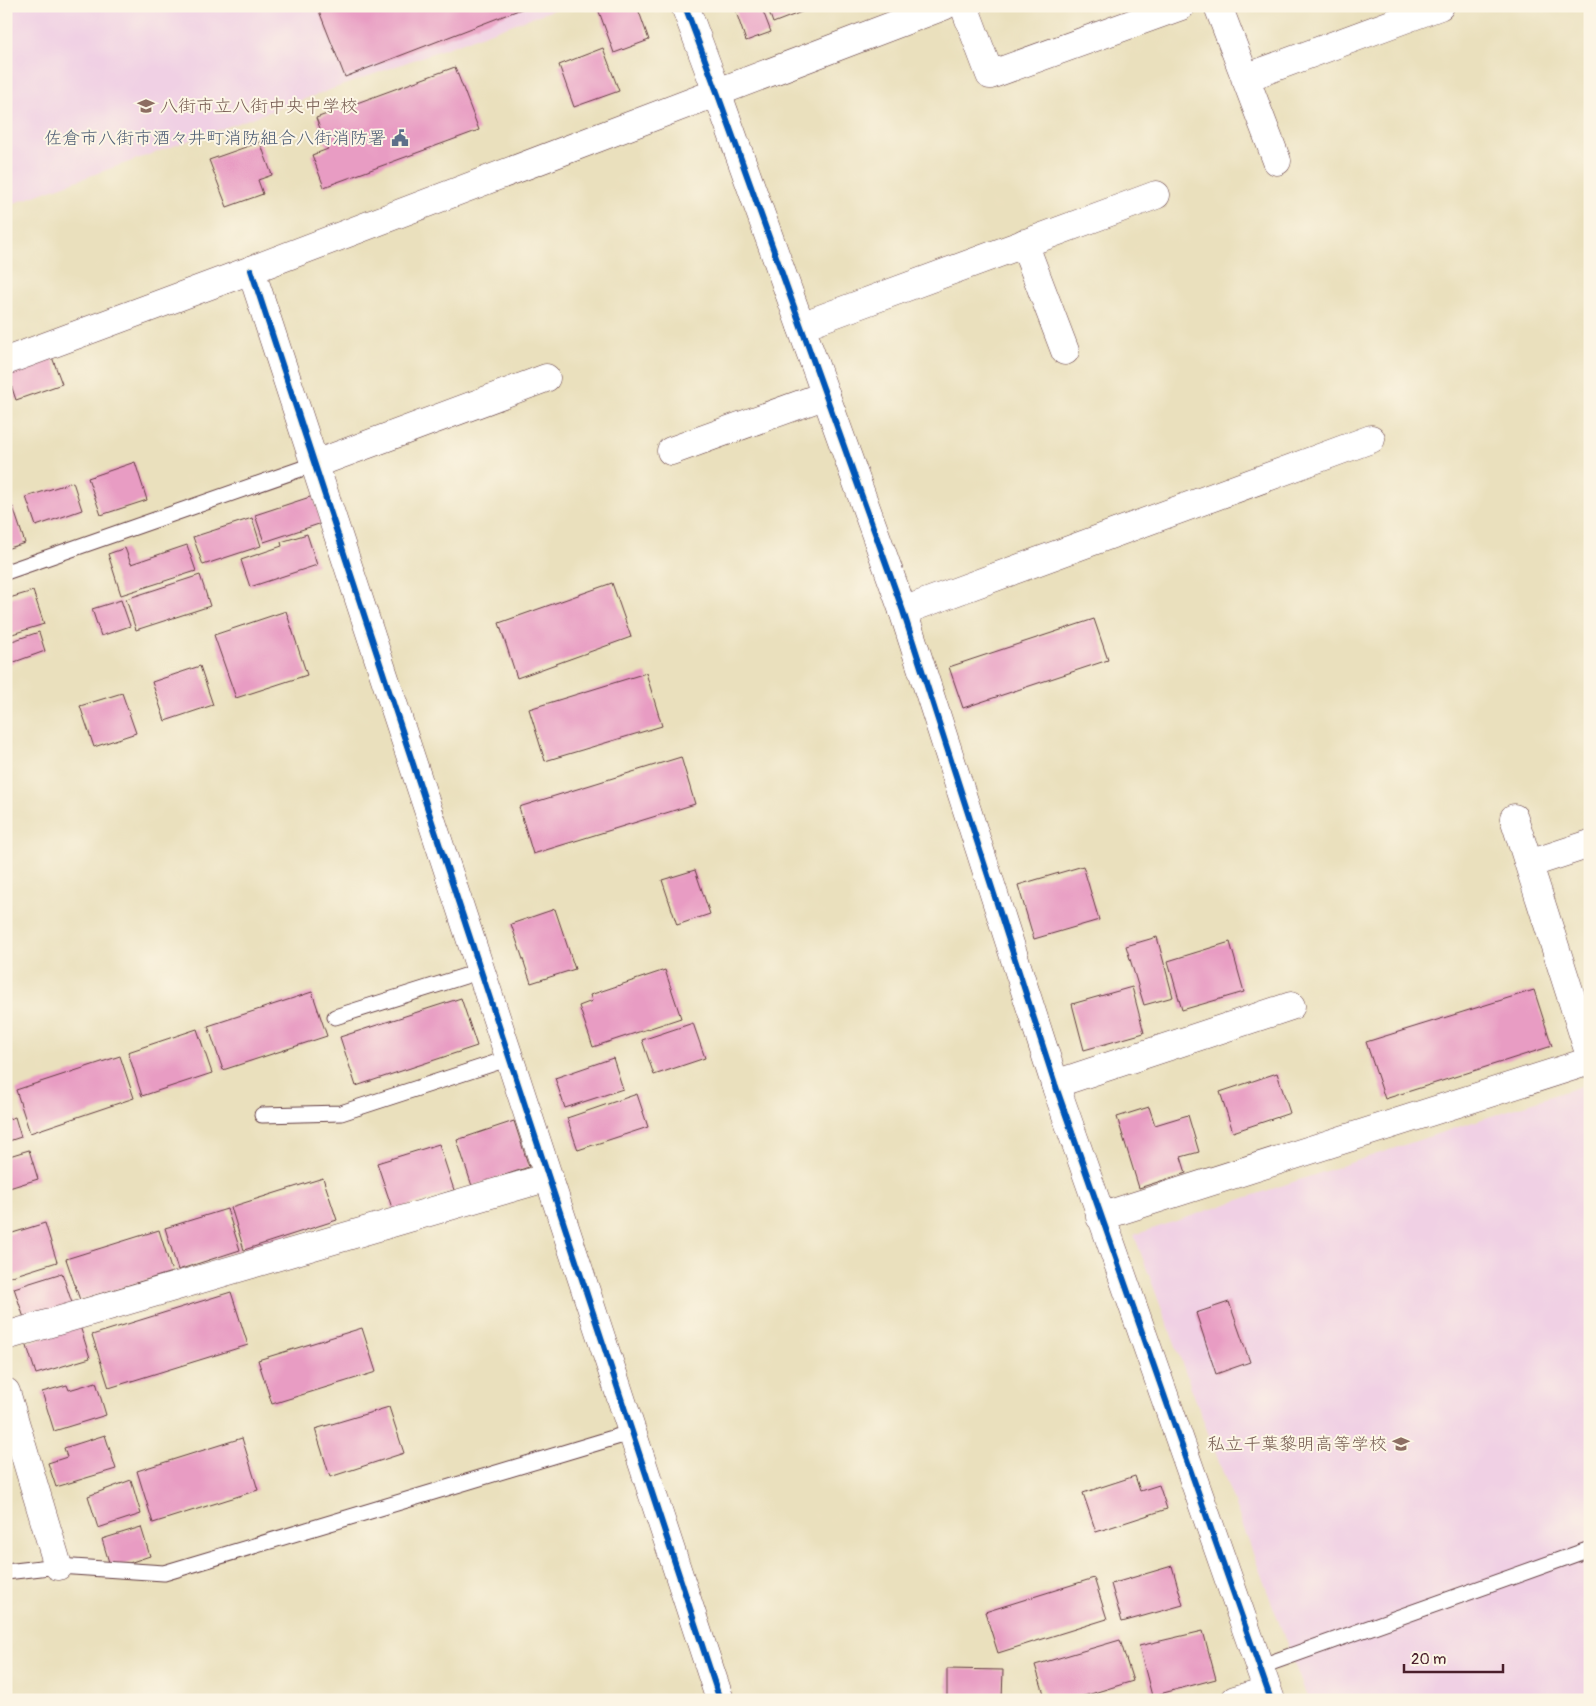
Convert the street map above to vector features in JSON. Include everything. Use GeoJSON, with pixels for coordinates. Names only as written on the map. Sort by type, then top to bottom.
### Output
{"type":"FeatureCollection","features":[{"type":"Feature","properties":{"kind":"street"},"geometry":{"type":"LineString","coordinates":[[685,6],[718,92],[903,611],[1055,1084],[1265,1686],[1235,1700]]}},
{"type":"Feature","properties":{"kind":"street"},"geometry":{"type":"LineString","coordinates":[[6,361],[251,270],[944,6]]}},
{"type":"Feature","properties":{"kind":"street"},"geometry":{"type":"LineString","coordinates":[[964,6],[990,75],[1181,6]]}},
{"type":"Feature","properties":{"kind":"street"},"geometry":{"type":"LineString","coordinates":[[1218,6],[1276,160]]}},
{"type":"Feature","properties":{"kind":"street"},"geometry":{"type":"LineString","coordinates":[[1245,78],[1440,6]]}},
{"type":"Feature","properties":{"kind":"street"},"geometry":{"type":"LineString","coordinates":[[801,326],[1156,195]]}},
{"type":"Feature","properties":{"kind":"street"},"geometry":{"type":"LineString","coordinates":[[1024,243],[1065,352]]}},
{"type":"Feature","properties":{"kind":"street"},"geometry":{"type":"LineString","coordinates":[[251,270],[720,1700]]}},
{"type":"Feature","properties":{"kind":"street"},"geometry":{"type":"LineString","coordinates":[[315,464],[546,378]]}},
{"type":"Feature","properties":{"kind":"street"},"geometry":{"type":"LineString","coordinates":[[671,451],[826,395]]}},
{"type":"Feature","properties":{"kind":"street"},"geometry":{"type":"LineString","coordinates":[[903,611],[1372,438]]}},
{"type":"Feature","properties":{"kind":"street"},"geometry":{"type":"LineString","coordinates":[[1514,818],[1529,864],[1580,989],[1590,1056]]}},
{"type":"Feature","properties":{"kind":"street"},"geometry":{"type":"LineString","coordinates":[[1529,864],[1590,844]]}},
{"type":"Feature","properties":{"kind":"street"},"geometry":{"type":"LineString","coordinates":[[1055,1084],[1290,1006]]}},
{"type":"Feature","properties":{"kind":"street"},"geometry":{"type":"LineString","coordinates":[[1100,1216],[1590,1062]]}},
{"type":"Feature","properties":{"kind":"street"},"geometry":{"type":"LineString","coordinates":[[6,1336],[549,1177]]}},
{"type":"Feature","properties":{"kind":"street"},"geometry":{"type":"LineString","coordinates":[[6,1392],[58,1566]]}},
{"type":"Feature","properties":{"kind":"lane"},"geometry":{"type":"LineString","coordinates":[[6,572],[315,464]]}},
{"type":"Feature","properties":{"kind":"lane"},"geometry":{"type":"LineString","coordinates":[[335,1016],[481,971]]}},
{"type":"Feature","properties":{"kind":"lane"},"geometry":{"type":"LineString","coordinates":[[262,1115],[341,1113],[510,1058]]}},
{"type":"Feature","properties":{"kind":"lane"},"geometry":{"type":"LineString","coordinates":[[6,1572],[58,1566],[164,1573],[633,1432]]}},
{"type":"Feature","properties":{"kind":"lane"},"geometry":{"type":"LineString","coordinates":[[1265,1686],[1590,1549]]}},
{"type":"Feature","properties":{"kind":"shaded area","name":"八街市立八街中央中学校"},"geometry":{"type":"Polygon","coordinates":[[[6,6],[564,6],[6,206],[6,6]]]}},
{"type":"Feature","properties":{"kind":"shaded area","name":"私立千葉黎明高等学校"},"geometry":{"type":"Polygon","coordinates":[[[1590,1083],[1590,1700],[1308,1700],[1134,1235],[1590,1083]]]}},
{"type":"Feature","properties":{"kind":"building"},"geometry":{"type":"Polygon","coordinates":[[[317,6],[529,6],[345,77],[317,6]]]}},
{"type":"Feature","properties":{"kind":"building"},"geometry":{"type":"Polygon","coordinates":[[[597,6],[637,6],[649,40],[614,53],[597,6]]]}},
{"type":"Feature","properties":{"kind":"building"},"geometry":{"type":"Polygon","coordinates":[[[734,6],[761,6],[771,32],[746,41],[734,6]]]}},
{"type":"Feature","properties":{"kind":"building"},"geometry":{"type":"Polygon","coordinates":[[[767,6],[802,6],[804,11],[773,23],[767,6]]]}},
{"type":"Feature","properties":{"kind":"building"},"geometry":{"type":"Polygon","coordinates":[[[603,48],[619,91],[574,107],[559,65],[603,48]]]}},
{"type":"Feature","properties":{"kind":"building"},"geometry":{"type":"Polygon","coordinates":[[[455,67],[479,130],[324,187],[312,155],[328,149],[316,118],[455,67]]]}},
{"type":"Feature","properties":{"kind":"building"},"geometry":{"type":"Polygon","coordinates":[[[260,142],[272,175],[258,180],[263,194],[227,207],[209,160],[260,142]]]}},
{"type":"Feature","properties":{"kind":"building"},"geometry":{"type":"Polygon","coordinates":[[[52,357],[62,384],[16,400],[7,373],[52,357]]]}},
{"type":"Feature","properties":{"kind":"building"},"geometry":{"type":"Polygon","coordinates":[[[135,462],[147,500],[101,515],[88,478],[135,462]]]}},
{"type":"Feature","properties":{"kind":"building"},"geometry":{"type":"Polygon","coordinates":[[[73,482],[82,510],[36,526],[26,497],[73,482]]]}},
{"type":"Feature","properties":{"kind":"building"},"geometry":{"type":"Polygon","coordinates":[[[313,496],[322,523],[264,542],[255,515],[313,496]]]}},
{"type":"Feature","properties":{"kind":"building"},"geometry":{"type":"Polygon","coordinates":[[[13,507],[25,543],[6,549],[6,509],[13,507]]]}},
{"type":"Feature","properties":{"kind":"building"},"geometry":{"type":"Polygon","coordinates":[[[252,518],[261,546],[203,565],[193,537],[252,518]]]}},
{"type":"Feature","properties":{"kind":"building"},"geometry":{"type":"Polygon","coordinates":[[[307,534],[317,565],[250,587],[241,560],[282,546],[281,542],[307,534]]]}},
{"type":"Feature","properties":{"kind":"building"},"geometry":{"type":"Polygon","coordinates":[[[187,545],[196,571],[121,595],[108,554],[125,548],[131,564],[187,545]]]}},
{"type":"Feature","properties":{"kind":"building"},"geometry":{"type":"Polygon","coordinates":[[[200,575],[210,606],[136,630],[126,599],[200,575]]]}},
{"type":"Feature","properties":{"kind":"building"},"geometry":{"type":"Polygon","coordinates":[[[612,583],[631,637],[517,678],[499,623],[612,583]]]}},
{"type":"Feature","properties":{"kind":"building"},"geometry":{"type":"Polygon","coordinates":[[[33,591],[44,624],[6,636],[6,599],[33,591]]]}},
{"type":"Feature","properties":{"kind":"building"},"geometry":{"type":"Polygon","coordinates":[[[121,600],[130,626],[101,636],[92,609],[121,600]]]}},
{"type":"Feature","properties":{"kind":"building"},"geometry":{"type":"Polygon","coordinates":[[[286,611],[307,675],[236,698],[214,635],[286,611]]]}},
{"type":"Feature","properties":{"kind":"building"},"geometry":{"type":"Polygon","coordinates":[[[1094,619],[1108,660],[963,708],[949,667],[1094,619]]]}},
{"type":"Feature","properties":{"kind":"building"},"geometry":{"type":"Polygon","coordinates":[[[39,632],[45,651],[6,665],[6,643],[39,632]]]}},
{"type":"Feature","properties":{"kind":"building"},"geometry":{"type":"Polygon","coordinates":[[[200,666],[213,705],[165,721],[152,682],[200,666]]]}},
{"type":"Feature","properties":{"kind":"building"},"geometry":{"type":"Polygon","coordinates":[[[646,673],[662,726],[545,761],[529,709],[646,673]]]}},
{"type":"Feature","properties":{"kind":"building"},"geometry":{"type":"Polygon","coordinates":[[[122,693],[136,733],[94,747],[80,706],[122,693]]]}},
{"type":"Feature","properties":{"kind":"building"},"geometry":{"type":"Polygon","coordinates":[[[681,757],[695,804],[533,854],[519,807],[681,757]]]}},
{"type":"Feature","properties":{"kind":"building"},"geometry":{"type":"Polygon","coordinates":[[[1083,866],[1099,920],[1034,939],[1018,885],[1083,866]]]}},
{"type":"Feature","properties":{"kind":"building"},"geometry":{"type":"Polygon","coordinates":[[[695,870],[710,914],[677,925],[662,880],[695,870]]]}},
{"type":"Feature","properties":{"kind":"building"},"geometry":{"type":"Polygon","coordinates":[[[555,909],[575,969],[531,983],[511,924],[555,909]]]}},
{"type":"Feature","properties":{"kind":"building"},"geometry":{"type":"Polygon","coordinates":[[[1157,937],[1173,997],[1144,1005],[1126,946],[1157,937]]]}},
{"type":"Feature","properties":{"kind":"building"},"geometry":{"type":"Polygon","coordinates":[[[1230,942],[1244,992],[1182,1010],[1168,961],[1230,942]]]}},
{"type":"Feature","properties":{"kind":"building"},"geometry":{"type":"Polygon","coordinates":[[[665,970],[681,1018],[593,1047],[579,1006],[592,1001],[590,995],[665,970]]]}},
{"type":"Feature","properties":{"kind":"building"},"geometry":{"type":"Polygon","coordinates":[[[1132,987],[1144,1033],[1084,1050],[1072,1004],[1132,987]]]}},
{"type":"Feature","properties":{"kind":"building"},"geometry":{"type":"Polygon","coordinates":[[[1534,990],[1552,1046],[1385,1099],[1366,1042],[1534,990]]]}},
{"type":"Feature","properties":{"kind":"building"},"geometry":{"type":"Polygon","coordinates":[[[312,992],[327,1036],[223,1070],[208,1026],[312,992]]]}},
{"type":"Feature","properties":{"kind":"building"},"geometry":{"type":"Polygon","coordinates":[[[461,998],[477,1046],[356,1086],[340,1037],[461,998]]]}},
{"type":"Feature","properties":{"kind":"building"},"geometry":{"type":"Polygon","coordinates":[[[693,1023],[705,1058],[654,1075],[642,1040],[693,1023]]]}},
{"type":"Feature","properties":{"kind":"building"},"geometry":{"type":"Polygon","coordinates":[[[197,1029],[212,1073],[142,1096],[128,1052],[197,1029]]]}},
{"type":"Feature","properties":{"kind":"building"},"geometry":{"type":"Polygon","coordinates":[[[120,1056],[134,1098],[30,1133],[16,1090],[120,1056]]]}},
{"type":"Feature","properties":{"kind":"building"},"geometry":{"type":"Polygon","coordinates":[[[613,1058],[623,1089],[565,1108],[555,1078],[613,1058]]]}},
{"type":"Feature","properties":{"kind":"building"},"geometry":{"type":"Polygon","coordinates":[[[1277,1073],[1290,1113],[1233,1132],[1220,1092],[1277,1073]]]}},
{"type":"Feature","properties":{"kind":"building"},"geometry":{"type":"Polygon","coordinates":[[[637,1094],[648,1127],[578,1150],[567,1118],[637,1094]]]}},
{"type":"Feature","properties":{"kind":"building"},"geometry":{"type":"Polygon","coordinates":[[[1149,1107],[1155,1125],[1188,1115],[1199,1152],[1181,1157],[1186,1173],[1139,1188],[1117,1117],[1149,1107]]]}},
{"type":"Feature","properties":{"kind":"building"},"geometry":{"type":"Polygon","coordinates":[[[15,1117],[21,1137],[6,1142],[6,1120],[15,1117]]]}},
{"type":"Feature","properties":{"kind":"building"},"geometry":{"type":"Polygon","coordinates":[[[514,1121],[529,1167],[472,1186],[457,1140],[514,1121]]]}},
{"type":"Feature","properties":{"kind":"building"},"geometry":{"type":"Polygon","coordinates":[[[439,1144],[454,1190],[393,1211],[377,1163],[439,1144]]]}},
{"type":"Feature","properties":{"kind":"building"},"geometry":{"type":"Polygon","coordinates":[[[29,1150],[38,1179],[6,1189],[6,1157],[29,1150]]]}},
{"type":"Feature","properties":{"kind":"building"},"geometry":{"type":"Polygon","coordinates":[[[323,1178],[337,1220],[244,1250],[231,1207],[323,1178]]]}},
{"type":"Feature","properties":{"kind":"building"},"geometry":{"type":"Polygon","coordinates":[[[227,1209],[240,1250],[178,1270],[165,1228],[227,1209]]]}},
{"type":"Feature","properties":{"kind":"building"},"geometry":{"type":"Polygon","coordinates":[[[45,1223],[57,1262],[6,1278],[6,1235],[45,1223]]]}},
{"type":"Feature","properties":{"kind":"building"},"geometry":{"type":"Polygon","coordinates":[[[159,1230],[172,1272],[80,1300],[66,1259],[159,1230]]]}},
{"type":"Feature","properties":{"kind":"building"},"geometry":{"type":"Polygon","coordinates":[[[62,1273],[73,1306],[25,1321],[14,1288],[62,1273]]]}},
{"type":"Feature","properties":{"kind":"building"},"geometry":{"type":"Polygon","coordinates":[[[231,1292],[248,1345],[109,1388],[92,1335],[231,1292]]]}},
{"type":"Feature","properties":{"kind":"building"},"geometry":{"type":"Polygon","coordinates":[[[1229,1302],[1250,1362],[1216,1374],[1196,1313],[1229,1302]]]}},
{"type":"Feature","properties":{"kind":"building"},"geometry":{"type":"Polygon","coordinates":[[[80,1326],[90,1358],[36,1374],[26,1343],[80,1326]]]}},
{"type":"Feature","properties":{"kind":"building"},"geometry":{"type":"Polygon","coordinates":[[[362,1328],[376,1372],[272,1404],[258,1360],[362,1328]]]}},
{"type":"Feature","properties":{"kind":"building"},"geometry":{"type":"Polygon","coordinates":[[[96,1382],[106,1415],[54,1431],[42,1392],[67,1385],[69,1390],[96,1382]]]}},
{"type":"Feature","properties":{"kind":"building"},"geometry":{"type":"Polygon","coordinates":[[[389,1407],[404,1453],[330,1477],[315,1429],[389,1407]]]}},
{"type":"Feature","properties":{"kind":"building"},"geometry":{"type":"Polygon","coordinates":[[[105,1435],[116,1469],[56,1487],[48,1463],[67,1457],[64,1448],[105,1435]]]}},
{"type":"Feature","properties":{"kind":"building"},"geometry":{"type":"Polygon","coordinates":[[[242,1438],[258,1490],[153,1523],[137,1471],[242,1438]]]}},
{"type":"Feature","properties":{"kind":"building"},"geometry":{"type":"Polygon","coordinates":[[[1135,1476],[1140,1491],[1159,1485],[1167,1509],[1096,1532],[1083,1493],[1135,1476]]]}},
{"type":"Feature","properties":{"kind":"building"},"geometry":{"type":"Polygon","coordinates":[[[131,1480],[141,1514],[98,1528],[88,1496],[131,1480]]]}},
{"type":"Feature","properties":{"kind":"building"},"geometry":{"type":"Polygon","coordinates":[[[141,1527],[150,1556],[111,1569],[102,1539],[141,1527]]]}},
{"type":"Feature","properties":{"kind":"building"},"geometry":{"type":"Polygon","coordinates":[[[1172,1566],[1183,1605],[1122,1622],[1111,1584],[1172,1566]]]}},
{"type":"Feature","properties":{"kind":"building"},"geometry":{"type":"Polygon","coordinates":[[[1094,1578],[1107,1619],[998,1653],[985,1612],[1094,1578]]]}},
{"type":"Feature","properties":{"kind":"building"},"geometry":{"type":"Polygon","coordinates":[[[1203,1631],[1216,1679],[1152,1696],[1139,1646],[1203,1631]]]}},
{"type":"Feature","properties":{"kind":"building"},"geometry":{"type":"Polygon","coordinates":[[[1120,1640],[1133,1681],[1071,1700],[1046,1700],[1035,1665],[1120,1640]]]}},
{"type":"Feature","properties":{"kind":"building"},"geometry":{"type":"Polygon","coordinates":[[[947,1669],[1003,1670],[1002,1700],[947,1700],[947,1669]]]}},
{"type":"Feature","properties":{"kind":"cycle path"},"geometry":{"type":"LineString","coordinates":[[685,6],[903,611],[1055,1084],[1271,1700]]}},
{"type":"Feature","properties":{"kind":"cycle path"},"geometry":{"type":"LineString","coordinates":[[251,270],[720,1700]]}},
{"type":"Feature","properties":{"kind":"place","name":"八街市立八街中央中学校"},"geometry":{"type":"Point","coordinates":[146,106]}},
{"type":"Feature","properties":{"kind":"place","name":"佐倉市八街市酒々井町消防組合八街消防署"},"geometry":{"type":"Point","coordinates":[400,138]}},
{"type":"Feature","properties":{"kind":"place","name":"私立千葉黎明高等学校"},"geometry":{"type":"Point","coordinates":[1401,1444]}}]}
